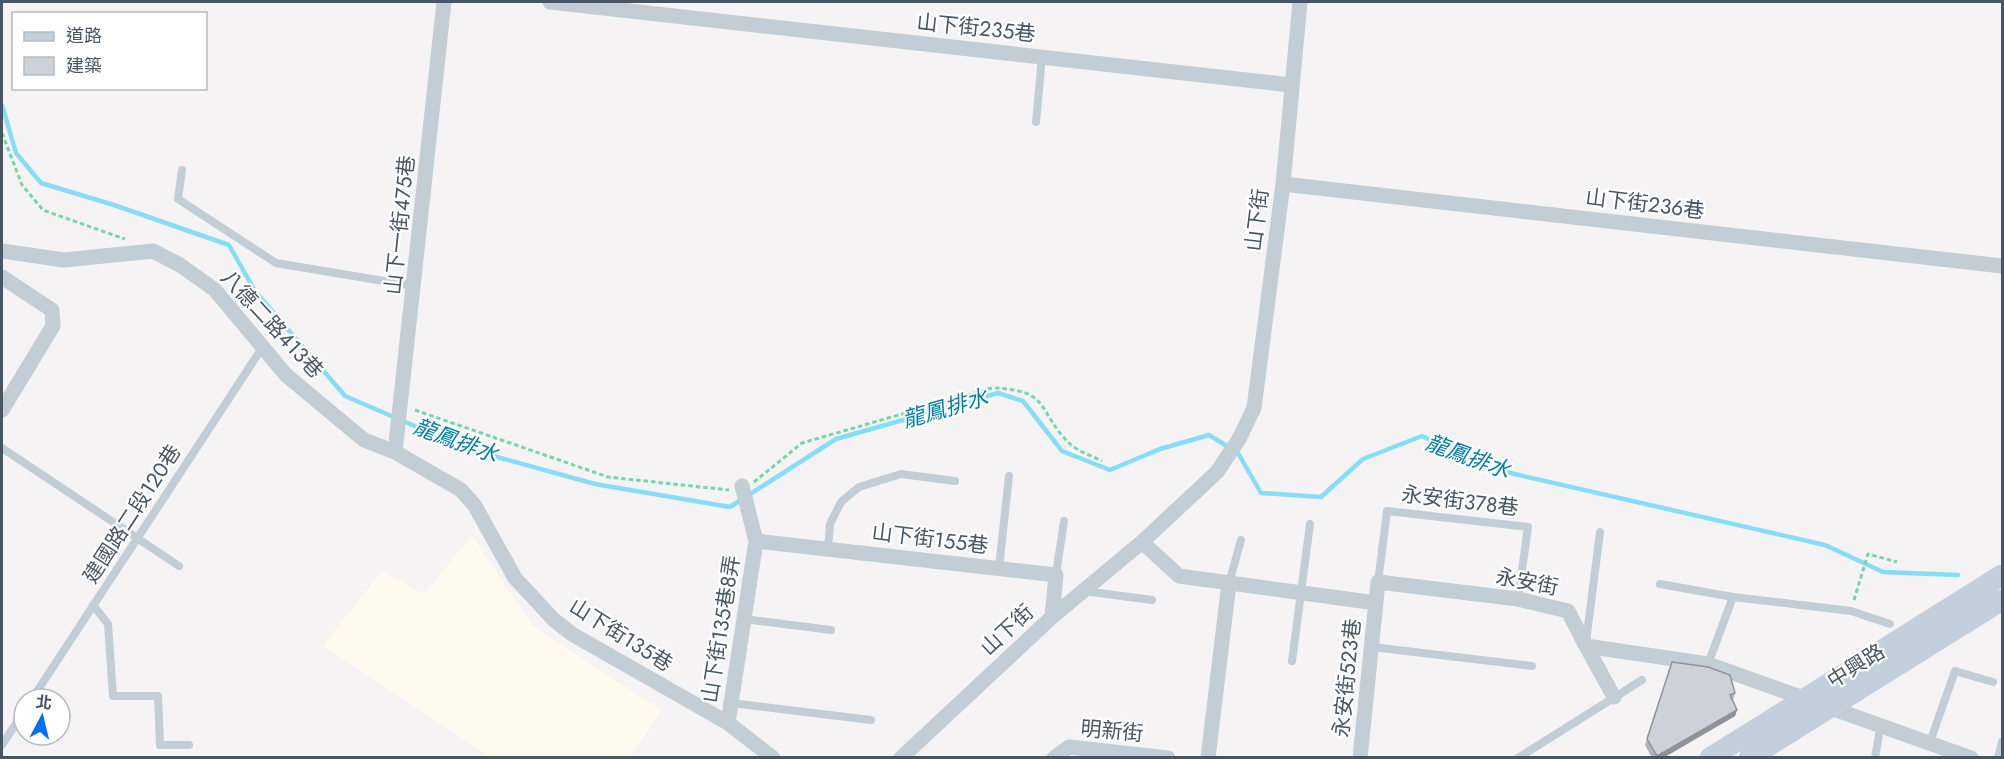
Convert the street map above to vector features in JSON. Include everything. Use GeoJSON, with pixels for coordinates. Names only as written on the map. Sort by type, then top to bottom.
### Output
{"type":"FeatureCollection","features":[{"type":"Feature","properties":{"kind":"street","name":"山下一街475巷"},"geometry":{"type":"LineString","coordinates":[[395,445],[415,286],[444,2]]}},
{"type":"Feature","properties":{"kind":"street","name":"山下街235巷"},"geometry":{"type":"LineString","coordinates":[[550,2],[1291,85]]}},
{"type":"Feature","properties":{"kind":"street","name":"山下街"},"geometry":{"type":"LineString","coordinates":[[901,758],[1052,617],[1142,542],[1225,463],[1239,439],[1254,408],[1283,184],[1300,2]]}},
{"type":"Feature","properties":{"kind":"street","name":"山下街236巷"},"geometry":{"type":"LineString","coordinates":[[1283,184],[2002,266]]}},
{"type":"Feature","properties":{"kind":"street"},"geometry":{"type":"LineString","coordinates":[[2,251],[64,260],[153,251]]}},
{"type":"Feature","properties":{"kind":"street","name":"八德二路413巷"},"geometry":{"type":"LineString","coordinates":[[153,251],[180,265],[215,290],[286,375],[364,440],[395,445]]}},
{"type":"Feature","properties":{"kind":"street"},"geometry":{"type":"LineString","coordinates":[[2,277],[52,310],[53,326],[2,410]]}},
{"type":"Feature","properties":{"kind":"street","name":"山下街135巷"},"geometry":{"type":"LineString","coordinates":[[395,445],[461,490],[475,506],[515,578],[554,620],[572,634],[728,723],[773,758]]}},
{"type":"Feature","properties":{"kind":"street"},"geometry":{"type":"LineString","coordinates":[[743,489],[756,540]]}},
{"type":"Feature","properties":{"kind":"street","name":"山下街135巷8弄"},"geometry":{"type":"LineString","coordinates":[[728,723],[756,540]]}},
{"type":"Feature","properties":{"kind":"street","name":"山下街155巷"},"geometry":{"type":"LineString","coordinates":[[756,540],[1056,575]]}},
{"type":"Feature","properties":{"kind":"street"},"geometry":{"type":"LineString","coordinates":[[1142,542],[1179,576],[1376,603],[1378,582]]}},
{"type":"Feature","properties":{"kind":"street"},"geometry":{"type":"LineString","coordinates":[[1052,617],[1056,575]]}},
{"type":"Feature","properties":{"kind":"street","name":"中興路"},"geometry":{"type":"LineString","coordinates":[[1710,758],[2002,575]]}},
{"type":"Feature","properties":{"kind":"street","name":"永安街"},"geometry":{"type":"LineString","coordinates":[[1378,582],[1518,599],[1568,611],[1614,697]]}},
{"type":"Feature","properties":{"kind":"street"},"geometry":{"type":"LineString","coordinates":[[1208,758],[1230,583]]}},
{"type":"Feature","properties":{"kind":"street","name":"中興路"},"geometry":{"type":"LineString","coordinates":[[1749,758],[2002,600]]}},
{"type":"Feature","properties":{"kind":"street","name":"永安街523巷"},"geometry":{"type":"LineString","coordinates":[[1359,758],[1376,603]]}},
{"type":"Feature","properties":{"kind":"street"},"geometry":{"type":"LineString","coordinates":[[1586,646],[1708,664],[1971,758]]}},
{"type":"Feature","properties":{"kind":"street","name":"明新街"},"geometry":{"type":"LineString","coordinates":[[1054,758],[1069,747],[1168,758]]}},
{"type":"Feature","properties":{"kind":"lane"},"geometry":{"type":"LineString","coordinates":[[1036,122],[1042,57]]}},
{"type":"Feature","properties":{"kind":"lane"},"geometry":{"type":"LineString","coordinates":[[182,170],[178,199],[276,263],[415,286]]}},
{"type":"Feature","properties":{"kind":"lane","name":"建國路二段120巷"},"geometry":{"type":"LineString","coordinates":[[40,687],[262,348]]}},
{"type":"Feature","properties":{"kind":"lane"},"geometry":{"type":"LineString","coordinates":[[2,448],[179,566]]}},
{"type":"Feature","properties":{"kind":"lane"},"geometry":{"type":"LineString","coordinates":[[828,549],[830,524],[841,502],[860,487],[901,474],[955,481]]}},
{"type":"Feature","properties":{"kind":"lane"},"geometry":{"type":"LineString","coordinates":[[999,568],[1009,476]]}},
{"type":"Feature","properties":{"kind":"lane","name":"永安街378巷"},"geometry":{"type":"LineString","coordinates":[[1378,582],[1387,511],[1528,527],[1518,599]]}},
{"type":"Feature","properties":{"kind":"lane"},"geometry":{"type":"LineString","coordinates":[[1056,575],[1064,521]]}},
{"type":"Feature","properties":{"kind":"lane"},"geometry":{"type":"LineString","coordinates":[[1292,661],[1310,524]]}},
{"type":"Feature","properties":{"kind":"lane"},"geometry":{"type":"LineString","coordinates":[[1586,646],[1600,532]]}},
{"type":"Feature","properties":{"kind":"lane"},"geometry":{"type":"LineString","coordinates":[[1230,583],[1241,540]]}},
{"type":"Feature","properties":{"kind":"lane"},"geometry":{"type":"LineString","coordinates":[[1660,584],[1733,597],[1851,611],[1890,624]]}},
{"type":"Feature","properties":{"kind":"lane"},"geometry":{"type":"LineString","coordinates":[[1083,591],[1152,600]]}},
{"type":"Feature","properties":{"kind":"lane"},"geometry":{"type":"LineString","coordinates":[[1708,664],[1733,597]]}},
{"type":"Feature","properties":{"kind":"lane"},"geometry":{"type":"LineString","coordinates":[[93,605],[108,624],[113,696],[158,696],[160,745],[189,745]]}},
{"type":"Feature","properties":{"kind":"lane"},"geometry":{"type":"LineString","coordinates":[[744,619],[831,630]]}},
{"type":"Feature","properties":{"kind":"lane"},"geometry":{"type":"LineString","coordinates":[[1372,647],[1532,666]]}},
{"type":"Feature","properties":{"kind":"lane"},"geometry":{"type":"LineString","coordinates":[[1930,742],[1955,671],[1993,682]]}},
{"type":"Feature","properties":{"kind":"lane"},"geometry":{"type":"LineString","coordinates":[[1518,758],[1642,680]]}},
{"type":"Feature","properties":{"kind":"lane"},"geometry":{"type":"LineString","coordinates":[[731,703],[871,720]]}},
{"type":"Feature","properties":{"kind":"lane"},"geometry":{"type":"LineString","coordinates":[[1875,758],[1881,724]]}},
{"type":"Feature","properties":{"kind":"lane"},"geometry":{"type":"LineString","coordinates":[[2,745],[12,730]]}},
{"type":"Feature","properties":{"kind":"lane"},"geometry":{"type":"LineString","coordinates":[[1998,758],[2002,742]]}},
{"type":"Feature","properties":{"kind":"path"},"geometry":{"type":"LineString","coordinates":[[2,133],[22,185],[43,210],[103,230],[153,251]]}},
{"type":"Feature","properties":{"kind":"path"},"geometry":{"type":"LineString","coordinates":[[401,409],[608,477],[649,479],[724,491],[743,489],[802,443],[992,388],[1015,389],[1040,400],[1070,444],[1102,461]]}},
{"type":"Feature","properties":{"kind":"path"},"geometry":{"type":"LineString","coordinates":[[1851,611],[1868,554],[1897,562]]}},
{"type":"Feature","properties":{"kind":"shaded area"},"geometry":{"type":"Polygon","coordinates":[[[472,536],[534,627],[661,710],[631,757],[490,757],[323,646],[382,571],[424,594],[472,536]]]}},
{"type":"Feature","properties":{"kind":"building"},"geometry":{"type":"Polygon","coordinates":[[[1672,662],[1708,667],[1730,675],[1735,693],[1730,695],[1737,710],[1657,756],[1647,739],[1672,662]]]}},
{"type":"Feature","properties":{"kind":"waterway","name":"龍鳳排水"},"geometry":{"type":"LineString","coordinates":[[2,105],[16,153],[41,183],[114,205],[229,245],[255,291],[345,396],[468,449],[595,484],[730,507],[836,439],[998,393],[1023,401],[1062,451],[1110,470],[1160,449],[1209,435],[1238,453],[1261,493],[1321,497],[1363,459],[1422,436],[1488,468],[1825,545],[1883,572],[1958,575]]}}]}
